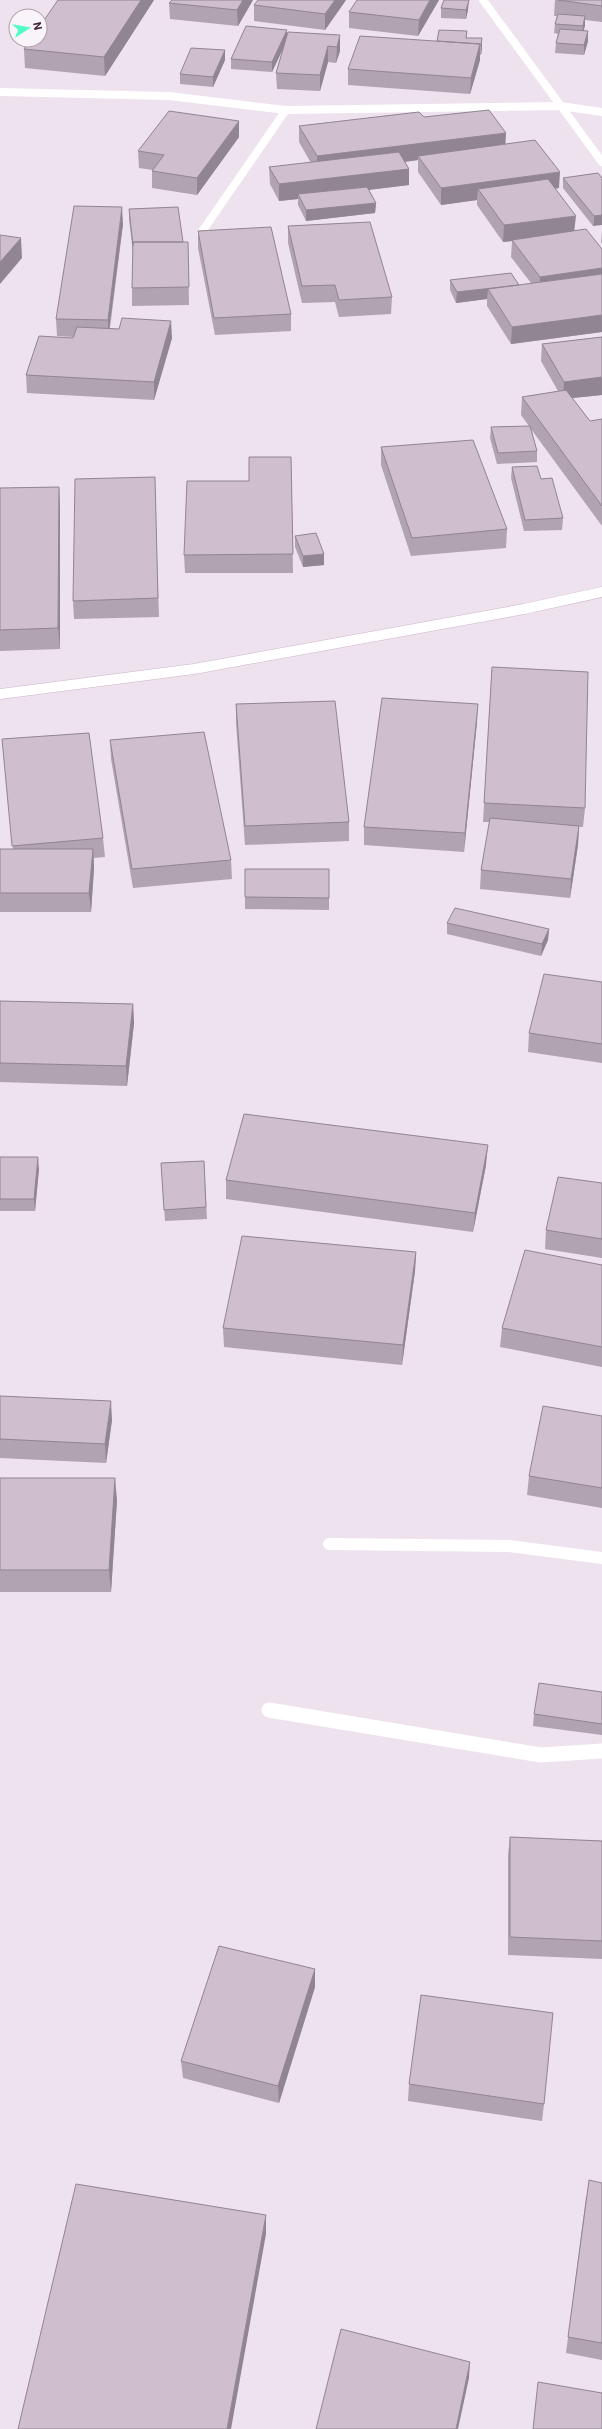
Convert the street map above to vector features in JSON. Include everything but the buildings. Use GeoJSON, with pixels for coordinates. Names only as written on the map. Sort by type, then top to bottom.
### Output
{"type":"FeatureCollection","features":[{"type":"Feature","properties":{"kind":"street"},"geometry":{"type":"LineString","coordinates":[[483,0],[602,162]]}},
{"type":"Feature","properties":{"kind":"street"},"geometry":{"type":"LineString","coordinates":[[0,92],[169,96],[286,110],[561,106],[602,112]]}},
{"type":"Feature","properties":{"kind":"street"},"geometry":{"type":"LineString","coordinates":[[201,233],[286,110]]}},
{"type":"Feature","properties":{"kind":"street"},"geometry":{"type":"LineString","coordinates":[[0,694],[194,669],[524,609],[602,592]]}},
{"type":"Feature","properties":{"kind":"street"},"geometry":{"type":"LineString","coordinates":[[329,1544],[509,1546],[602,1558]]}},
{"type":"Feature","properties":{"kind":"street"},"geometry":{"type":"LineString","coordinates":[[270,1710],[541,1755],[602,1751]]}}]}
